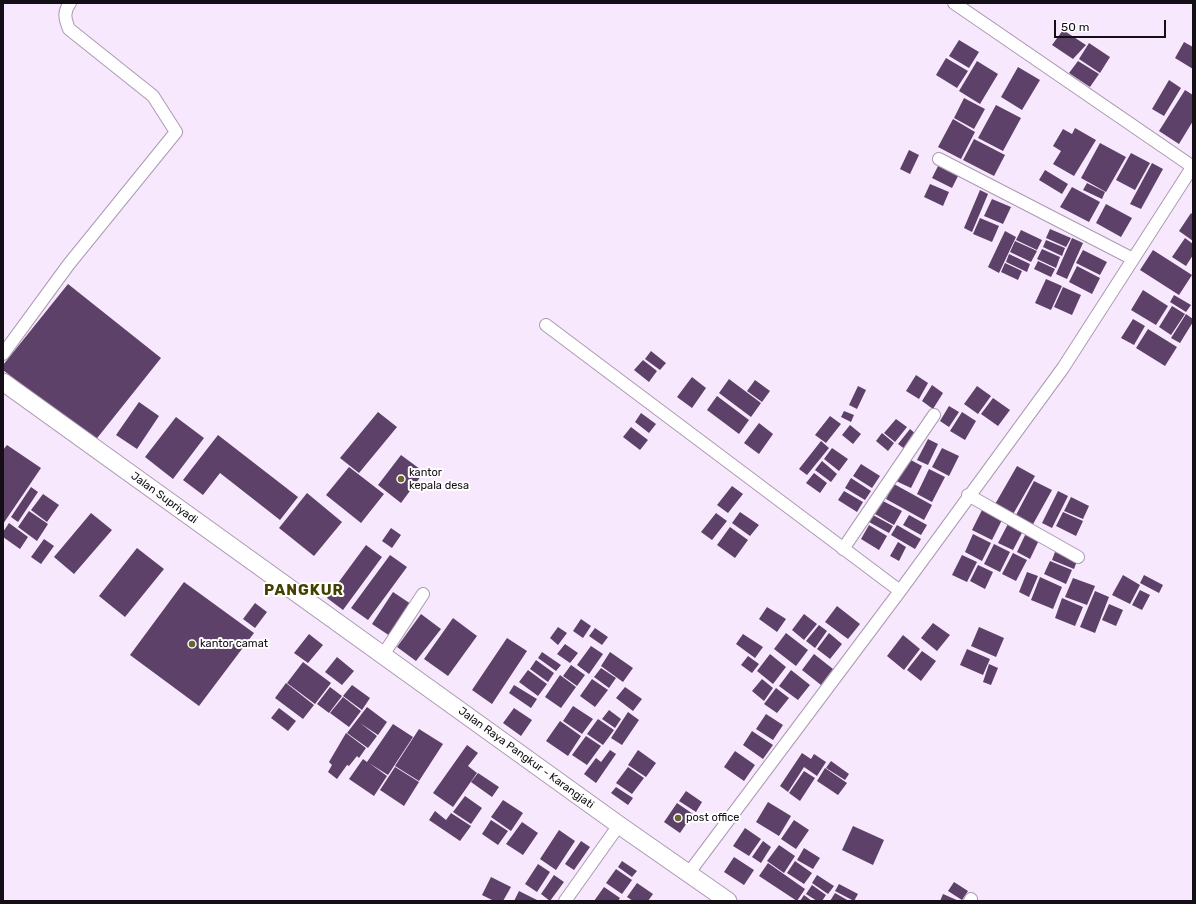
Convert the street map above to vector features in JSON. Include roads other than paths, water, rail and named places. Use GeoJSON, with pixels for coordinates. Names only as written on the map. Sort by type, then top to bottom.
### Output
{"type":"FeatureCollection","features":[{"type":"Feature","properties":{"kind":"main road","name":"Jalan Supriyadi"},"geometry":{"type":"LineString","coordinates":[[3,382],[324,614]]}},
{"type":"Feature","properties":{"kind":"main road","name":"Jalan Raya Pangkur - Karangjati"},"geometry":{"type":"LineString","coordinates":[[324,614],[728,901]]}},
{"type":"Feature","properties":{"kind":"street"},"geometry":{"type":"LineString","coordinates":[[3,354],[69,264],[176,132],[153,96],[69,29],[65,18],[67,8],[70,3]]}},
{"type":"Feature","properties":{"kind":"street"},"geometry":{"type":"LineString","coordinates":[[688,874],[900,591],[968,495],[1063,368],[1132,259],[1193,167],[954,3]]}},
{"type":"Feature","properties":{"kind":"street"},"geometry":{"type":"LineString","coordinates":[[939,159],[1132,259]]}},
{"type":"Feature","properties":{"kind":"street"},"geometry":{"type":"LineString","coordinates":[[546,325],[900,591]]}},
{"type":"Feature","properties":{"kind":"street"},"geometry":{"type":"LineString","coordinates":[[843,549],[934,415]]}},
{"type":"Feature","properties":{"kind":"street"},"geometry":{"type":"LineString","coordinates":[[968,495],[1078,557]]}},
{"type":"Feature","properties":{"kind":"street"},"geometry":{"type":"LineString","coordinates":[[383,655],[422,594]]}},
{"type":"Feature","properties":{"kind":"street"},"geometry":{"type":"LineString","coordinates":[[565,901],[619,825]]}},
{"type":"Feature","properties":{"kind":"place","name":"kantor kepala desa"},"geometry":{"type":"Point","coordinates":[401,479]}},
{"type":"Feature","properties":{"kind":"place","name":"kantor camat"},"geometry":{"type":"Point","coordinates":[192,644]}},
{"type":"Feature","properties":{"kind":"place","name":"post office"},"geometry":{"type":"Point","coordinates":[678,818]}},
{"type":"Feature","properties":{"kind":"district","name":"PANGKUR"},"geometry":{"type":"Point","coordinates":[304,591]}}]}
